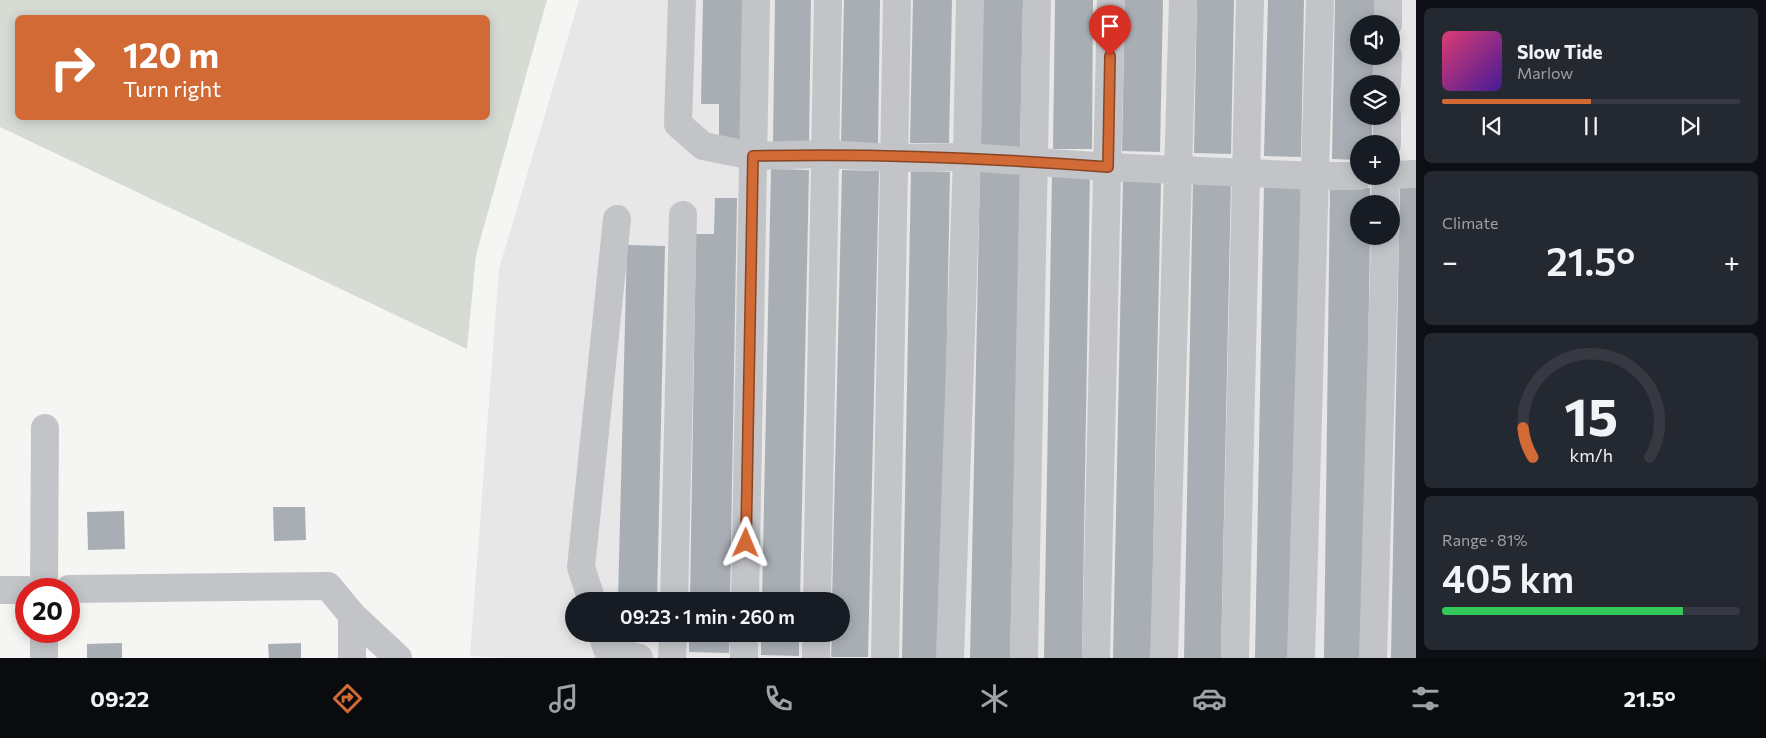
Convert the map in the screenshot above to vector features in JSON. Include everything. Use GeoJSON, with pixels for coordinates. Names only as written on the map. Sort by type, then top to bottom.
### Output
{"type":"FeatureCollection","features":[{"type":"Feature","properties":{"kind":"street"},"geometry":{"type":"LineString","coordinates":[[682,0],[678,124],[703,146],[753,156],[824,154],[894,158],[967,157],[1108,167],[1350,176]]}},
{"type":"Feature","properties":{"kind":"street"},"geometry":{"type":"LineString","coordinates":[[745,592],[756,0]]}},
{"type":"Feature","properties":{"kind":"street"},"geometry":{"type":"LineString","coordinates":[[816,592],[828,0]]}},
{"type":"Feature","properties":{"kind":"street"},"geometry":{"type":"LineString","coordinates":[[885,658],[897,0]]}},
{"type":"Feature","properties":{"kind":"street"},"geometry":{"type":"LineString","coordinates":[[950,658],[967,157],[970,0]]}},
{"type":"Feature","properties":{"kind":"street"},"geometry":{"type":"LineString","coordinates":[[1024,658],[1037,0]]}},
{"type":"Feature","properties":{"kind":"street"},"geometry":{"type":"LineString","coordinates":[[1096,658],[1111,0]]}},
{"type":"Feature","properties":{"kind":"street"},"geometry":{"type":"LineString","coordinates":[[1164,658],[1182,0]]}},
{"type":"Feature","properties":{"kind":"street"},"geometry":{"type":"LineString","coordinates":[[1235,658],[1250,0]]}},
{"type":"Feature","properties":{"kind":"street"},"geometry":{"type":"LineString","coordinates":[[1301,658],[1317,176],[1320,0]]}},
{"type":"Feature","properties":{"kind":"street"},"geometry":{"type":"LineString","coordinates":[[1388,0],[1388,15]]}},
{"type":"Feature","properties":{"kind":"street"},"geometry":{"type":"LineString","coordinates":[[1400,175],[1416,174]]}},
{"type":"Feature","properties":{"kind":"street"},"geometry":{"type":"LineString","coordinates":[[674,592],[683,215]]}},
{"type":"Feature","properties":{"kind":"street"},"geometry":{"type":"LineString","coordinates":[[589,592],[581,567],[618,219]]}},
{"type":"Feature","properties":{"kind":"street"},"geometry":{"type":"LineString","coordinates":[[1372,658],[1384,245]]}},
{"type":"Feature","properties":{"kind":"street"},"geometry":{"type":"LineString","coordinates":[[44,578],[46,428]]}},
{"type":"Feature","properties":{"kind":"street"},"geometry":{"type":"LineString","coordinates":[[80,589],[328,586],[352,615],[398,658]]}},
{"type":"Feature","properties":{"kind":"street"},"geometry":{"type":"LineString","coordinates":[[0,590],[15,590]]}},
{"type":"Feature","properties":{"kind":"street"},"geometry":{"type":"LineString","coordinates":[[352,615],[352,658]]}},
{"type":"Feature","properties":{"kind":"street"},"geometry":{"type":"LineString","coordinates":[[605,642],[607,649],[639,658]]}},
{"type":"Feature","properties":{"kind":"street"},"geometry":{"type":"LineString","coordinates":[[672,658],[673,642]]}},
{"type":"Feature","properties":{"kind":"street"},"geometry":{"type":"LineString","coordinates":[[744,642],[744,658]]}},
{"type":"Feature","properties":{"kind":"street"},"geometry":{"type":"LineString","coordinates":[[816,642],[816,658]]}},
{"type":"Feature","properties":{"kind":"street"},"geometry":{"type":"LineString","coordinates":[[44,643],[44,658]]}},
{"type":"Feature","properties":{"kind":"shaded area"},"geometry":{"type":"Polygon","coordinates":[[[0,0],[547,0],[476,255],[467,349],[0,127],[0,0]]]}},
{"type":"Feature","properties":{"kind":"shaded area"},"geometry":{"type":"Polygon","coordinates":[[[579,0],[1416,0],[1416,658],[509,658],[470,656],[499,269],[579,0]]]}},
{"type":"Feature","properties":{"kind":"building"},"geometry":{"type":"Polygon","coordinates":[[[703,0],[743,0],[740,140],[719,140],[719,104],[701,104],[703,0]]]}},
{"type":"Feature","properties":{"kind":"building"},"geometry":{"type":"Polygon","coordinates":[[[775,0],[811,0],[809,144],[773,143],[775,0]]]}},
{"type":"Feature","properties":{"kind":"building"},"geometry":{"type":"Polygon","coordinates":[[[844,0],[880,0],[878,145],[841,144],[844,0]]]}},
{"type":"Feature","properties":{"kind":"building"},"geometry":{"type":"Polygon","coordinates":[[[913,0],[952,0],[949,143],[910,143],[913,0]]]}},
{"type":"Feature","properties":{"kind":"building"},"geometry":{"type":"Polygon","coordinates":[[[983,0],[1023,0],[1020,147],[980,146],[983,0]]]}},
{"type":"Feature","properties":{"kind":"building"},"geometry":{"type":"Polygon","coordinates":[[[1055,0],[1093,0],[1092,149],[1053,149],[1055,0]]]}},
{"type":"Feature","properties":{"kind":"building"},"geometry":{"type":"Polygon","coordinates":[[[1125,0],[1163,0],[1160,152],[1122,151],[1125,0]]]}},
{"type":"Feature","properties":{"kind":"building"},"geometry":{"type":"Polygon","coordinates":[[[1197,0],[1234,0],[1231,154],[1194,153],[1197,0]]]}},
{"type":"Feature","properties":{"kind":"building"},"geometry":{"type":"Polygon","coordinates":[[[1268,0],[1304,0],[1301,157],[1264,156],[1268,0]]]}},
{"type":"Feature","properties":{"kind":"building"},"geometry":{"type":"Polygon","coordinates":[[[1335,0],[1375,0],[1375,15],[1350,15],[1350,65],[1374,65],[1373,75],[1350,75],[1350,125],[1372,125],[1372,135],[1350,135],[1350,160],[1332,159],[1335,0]]]}},
{"type":"Feature","properties":{"kind":"building"},"geometry":{"type":"Polygon","coordinates":[[[771,169],[809,170],[800,592],[762,592],[771,169]]]}},
{"type":"Feature","properties":{"kind":"building"},"geometry":{"type":"Polygon","coordinates":[[[842,170],[879,171],[868,657],[831,657],[832,642],[850,642],[850,592],[832,592],[842,170]]]}},
{"type":"Feature","properties":{"kind":"building"},"geometry":{"type":"Polygon","coordinates":[[[911,171],[950,172],[941,658],[902,658],[911,171]]]}},
{"type":"Feature","properties":{"kind":"building"},"geometry":{"type":"Polygon","coordinates":[[[1052,171],[1090,171],[1082,658],[1044,658],[1052,171]]]}},
{"type":"Feature","properties":{"kind":"building"},"geometry":{"type":"Polygon","coordinates":[[[980,172],[1021,172],[1010,658],[970,658],[980,172]]]}},
{"type":"Feature","properties":{"kind":"building"},"geometry":{"type":"Polygon","coordinates":[[[1123,178],[1161,179],[1151,658],[1113,658],[1123,178]]]}},
{"type":"Feature","properties":{"kind":"building"},"geometry":{"type":"Polygon","coordinates":[[[1193,178],[1231,179],[1221,658],[1184,658],[1193,178]]]}},
{"type":"Feature","properties":{"kind":"building"},"geometry":{"type":"Polygon","coordinates":[[[1400,184],[1416,184],[1416,658],[1391,658],[1400,184]]]}},
{"type":"Feature","properties":{"kind":"building"},"geometry":{"type":"Polygon","coordinates":[[[1264,185],[1302,185],[1293,658],[1255,658],[1264,185]]]}},
{"type":"Feature","properties":{"kind":"building"},"geometry":{"type":"Polygon","coordinates":[[[1330,187],[1370,188],[1370,195],[1350,195],[1350,245],[1370,245],[1363,658],[1324,658],[1330,187]]]}},
{"type":"Feature","properties":{"kind":"building"},"geometry":{"type":"Polygon","coordinates":[[[715,198],[737,198],[730,592],[690,592],[696,234],[714,234],[715,198]]]}},
{"type":"Feature","properties":{"kind":"building"},"geometry":{"type":"Polygon","coordinates":[[[627,245],[665,246],[657,592],[618,592],[627,245]]]}},
{"type":"Feature","properties":{"kind":"building"},"geometry":{"type":"Polygon","coordinates":[[[273,507],[305,507],[306,540],[274,541],[273,507]]]}},
{"type":"Feature","properties":{"kind":"building"},"geometry":{"type":"Polygon","coordinates":[[[124,511],[125,549],[88,550],[87,512],[124,511]]]}},
{"type":"Feature","properties":{"kind":"building"},"geometry":{"type":"Polygon","coordinates":[[[689,642],[730,642],[729,653],[689,652],[689,642]]]}},
{"type":"Feature","properties":{"kind":"building"},"geometry":{"type":"Polygon","coordinates":[[[761,642],[799,642],[799,656],[761,655],[761,642]]]}},
{"type":"Feature","properties":{"kind":"building"},"geometry":{"type":"Polygon","coordinates":[[[122,643],[122,658],[87,658],[87,644],[122,643]]]}},
{"type":"Feature","properties":{"kind":"building"},"geometry":{"type":"Polygon","coordinates":[[[301,643],[301,658],[269,658],[268,644],[301,643]]]}},
{"type":"Feature","properties":{"kind":"route"},"geometry":{"type":"LineString","coordinates":[[746,543],[753,156],[824,154],[894,158],[967,157],[1108,167],[1110,56]]}}]}
